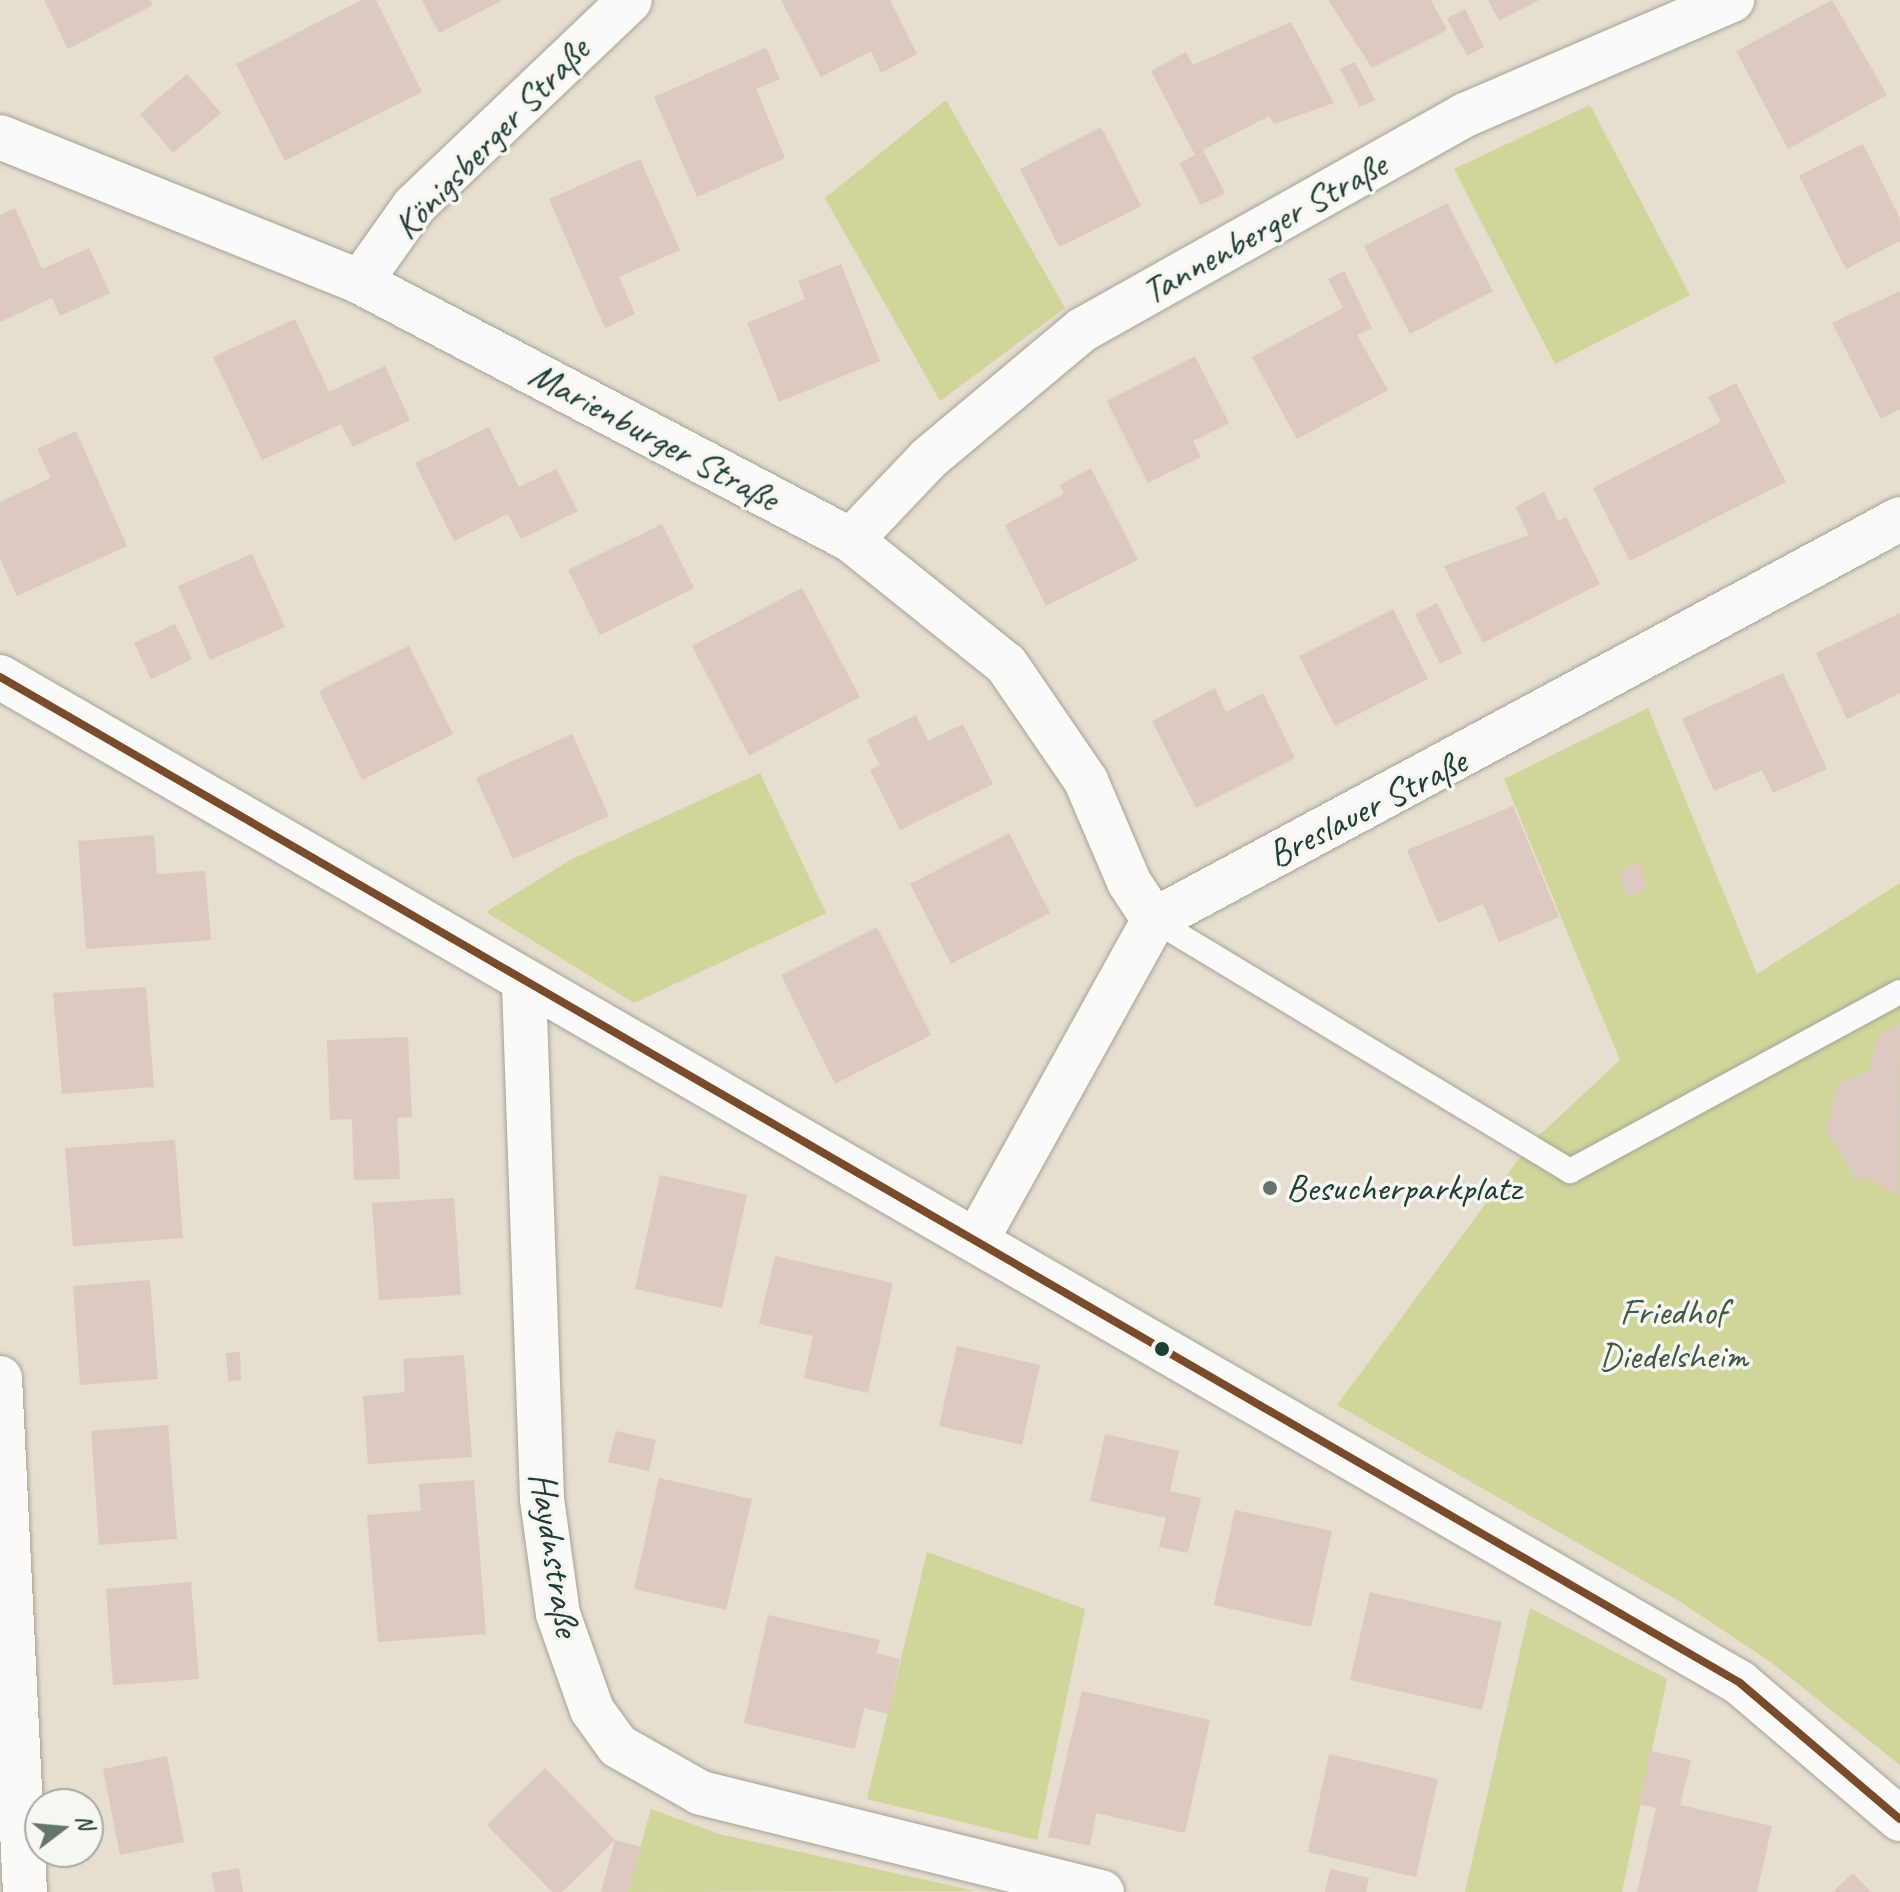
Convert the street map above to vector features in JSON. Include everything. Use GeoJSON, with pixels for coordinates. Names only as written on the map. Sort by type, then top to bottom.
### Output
{"type":"FeatureCollection","features":[{"type":"Feature","properties":{"kind":"street","name":"Königsberger Straße"},"geometry":{"type":"LineString","coordinates":[[360,282],[414,206],[630,0]]}},
{"type":"Feature","properties":{"kind":"street","name":"Tannenberger Straße"},"geometry":{"type":"LineString","coordinates":[[851,540],[929,458],[1082,330],[1465,115],[1732,0]]}},
{"type":"Feature","properties":{"kind":"street","name":"Marienburger Straße"},"geometry":{"type":"LineString","coordinates":[[0,137],[360,282],[851,540],[1006,664],[1086,781],[1129,882],[1154,920]]}},
{"type":"Feature","properties":{"kind":"street","name":"Breslauer Straße"},"geometry":{"type":"LineString","coordinates":[[1154,920],[1900,519]]}},
{"type":"Feature","properties":{"kind":"street"},"geometry":{"type":"LineString","coordinates":[[5,691],[977,1239],[1740,1683],[1900,1819]]}},
{"type":"Feature","properties":{"kind":"street"},"geometry":{"type":"LineString","coordinates":[[977,1239],[1154,920]]}},
{"type":"Feature","properties":{"kind":"street","name":"Haydnstraße"},"geometry":{"type":"LineString","coordinates":[[524,985],[542,1499],[558,1614],[592,1710],[618,1746],[701,1793],[1102,1892]]}},
{"type":"Feature","properties":{"kind":"street"},"geometry":{"type":"LineString","coordinates":[[0,1378],[25,1892]]}},
{"type":"Feature","properties":{"kind":"lane"},"geometry":{"type":"LineString","coordinates":[[1154,920],[1570,1171],[1899,992]]}},
{"type":"Feature","properties":{"kind":"green space"},"geometry":{"type":"Polygon","coordinates":[[[946,100],[1065,308],[940,401],[825,198],[946,100]]]}},
{"type":"Feature","properties":{"kind":"green space"},"geometry":{"type":"Polygon","coordinates":[[[1590,105],[1690,295],[1555,364],[1454,169],[1590,105]]]}},
{"type":"Feature","properties":{"kind":"green space","name":"Friedhof Diedelsheim"},"geometry":{"type":"Polygon","coordinates":[[[1648,708],[1757,974],[1900,883],[1900,1765],[1772,1663],[1679,1601],[1337,1405],[1529,1145],[1620,1060],[1504,779],[1648,708]]]}},
{"type":"Feature","properties":{"kind":"green space"},"geometry":{"type":"Polygon","coordinates":[[[760,773],[826,913],[634,1003],[486,912],[570,860],[760,773]]]}},
{"type":"Feature","properties":{"kind":"green space"},"geometry":{"type":"Polygon","coordinates":[[[927,1552],[1085,1609],[1037,1840],[867,1799],[927,1552]]]}},
{"type":"Feature","properties":{"kind":"green space"},"geometry":{"type":"Polygon","coordinates":[[[1530,1608],[1667,1679],[1622,1892],[1465,1892],[1530,1608]]]}},
{"type":"Feature","properties":{"kind":"green space"},"geometry":{"type":"Polygon","coordinates":[[[651,1809],[719,1834],[975,1891],[628,1892],[651,1809]]]}},
{"type":"Feature","properties":{"kind":"building"},"geometry":{"type":"Polygon","coordinates":[[[44,0],[150,0],[153,5],[68,49],[44,0]]]}},
{"type":"Feature","properties":{"kind":"building"},"geometry":{"type":"Polygon","coordinates":[[[362,0],[376,0],[422,92],[285,161],[236,64],[362,0]]]}},
{"type":"Feature","properties":{"kind":"building"},"geometry":{"type":"Polygon","coordinates":[[[422,0],[503,0],[439,33],[422,0]]]}},
{"type":"Feature","properties":{"kind":"building"},"geometry":{"type":"Polygon","coordinates":[[[781,0],[890,0],[917,54],[881,73],[871,51],[821,77],[781,0]]]}},
{"type":"Feature","properties":{"kind":"building"},"geometry":{"type":"Polygon","coordinates":[[[1328,0],[1431,0],[1447,30],[1372,68],[1328,0]]]}},
{"type":"Feature","properties":{"kind":"building"},"geometry":{"type":"Polygon","coordinates":[[[1488,0],[1539,0],[1499,21],[1488,0]]]}},
{"type":"Feature","properties":{"kind":"building"},"geometry":{"type":"Polygon","coordinates":[[[1832,0],[1887,95],[1788,149],[1736,51],[1832,0]]]}},
{"type":"Feature","properties":{"kind":"building"},"geometry":{"type":"Polygon","coordinates":[[[1465,9],[1484,47],[1467,56],[1447,18],[1465,9]]]}},
{"type":"Feature","properties":{"kind":"building"},"geometry":{"type":"Polygon","coordinates":[[[1291,22],[1334,103],[1274,124],[1269,116],[1203,150],[1225,193],[1201,205],[1179,163],[1195,155],[1151,71],[1186,52],[1193,65],[1291,22]]]}},
{"type":"Feature","properties":{"kind":"building"},"geometry":{"type":"Polygon","coordinates":[[[766,48],[780,79],[756,89],[785,158],[697,197],[654,97],[766,48]]]}},
{"type":"Feature","properties":{"kind":"building"},"geometry":{"type":"Polygon","coordinates":[[[1355,62],[1375,100],[1360,107],[1340,69],[1355,62]]]}},
{"type":"Feature","properties":{"kind":"building"},"geometry":{"type":"Polygon","coordinates":[[[187,74],[221,113],[173,153],[140,114],[187,74]]]}},
{"type":"Feature","properties":{"kind":"building"},"geometry":{"type":"Polygon","coordinates":[[[1101,127],[1141,206],[1059,247],[1020,169],[1101,127]]]}},
{"type":"Feature","properties":{"kind":"building"},"geometry":{"type":"Polygon","coordinates":[[[1863,144],[1900,219],[1900,241],[1846,269],[1799,176],[1863,144]]]}},
{"type":"Feature","properties":{"kind":"building"},"geometry":{"type":"Polygon","coordinates":[[[640,159],[680,250],[619,277],[635,314],[605,328],[549,199],[640,159]]]}},
{"type":"Feature","properties":{"kind":"building"},"geometry":{"type":"Polygon","coordinates":[[[1447,203],[1493,291],[1410,334],[1364,246],[1447,203]]]}},
{"type":"Feature","properties":{"kind":"building"},"geometry":{"type":"Polygon","coordinates":[[[15,208],[42,269],[89,248],[110,293],[60,316],[52,298],[0,322],[0,215],[15,208]]]}},
{"type":"Feature","properties":{"kind":"building"},"geometry":{"type":"Polygon","coordinates":[[[841,264],[880,361],[779,402],[747,323],[805,299],[798,281],[841,264]]]}},
{"type":"Feature","properties":{"kind":"building"},"geometry":{"type":"Polygon","coordinates":[[[1344,271],[1372,328],[1357,335],[1388,390],[1297,439],[1252,357],[1343,308],[1328,279],[1344,271]]]}},
{"type":"Feature","properties":{"kind":"building"},"geometry":{"type":"Polygon","coordinates":[[[1900,291],[1900,409],[1881,419],[1832,323],[1900,291]]]}},
{"type":"Feature","properties":{"kind":"building"},"geometry":{"type":"Polygon","coordinates":[[[295,319],[329,392],[385,366],[410,420],[353,447],[341,424],[262,460],[213,357],[295,319]]]}},
{"type":"Feature","properties":{"kind":"building"},"geometry":{"type":"Polygon","coordinates":[[[1195,356],[1229,423],[1193,441],[1201,457],[1148,483],[1107,401],[1195,356]]]}},
{"type":"Feature","properties":{"kind":"building"},"geometry":{"type":"Polygon","coordinates":[[[1736,383],[1786,482],[1630,561],[1593,488],[1721,422],[1708,397],[1736,383]]]}},
{"type":"Feature","properties":{"kind":"building"},"geometry":{"type":"Polygon","coordinates":[[[489,427],[519,487],[556,469],[578,511],[521,539],[508,514],[454,541],[415,463],[489,427]]]}},
{"type":"Feature","properties":{"kind":"building"},"geometry":{"type":"Polygon","coordinates":[[[76,431],[127,546],[17,596],[0,559],[0,502],[51,478],[37,449],[76,431]]]}},
{"type":"Feature","properties":{"kind":"building"},"geometry":{"type":"Polygon","coordinates":[[[1091,468],[1138,560],[1046,606],[1005,525],[1064,494],[1060,485],[1091,468]]]}},
{"type":"Feature","properties":{"kind":"building"},"geometry":{"type":"Polygon","coordinates":[[[1544,492],[1558,521],[1566,517],[1600,584],[1483,643],[1444,566],[1529,535],[1515,507],[1544,492]]]}},
{"type":"Feature","properties":{"kind":"building"},"geometry":{"type":"Polygon","coordinates":[[[662,524],[694,588],[600,635],[568,570],[662,524]]]}},
{"type":"Feature","properties":{"kind":"building"},"geometry":{"type":"Polygon","coordinates":[[[252,554],[285,627],[210,660],[178,586],[252,554]]]}},
{"type":"Feature","properties":{"kind":"building"},"geometry":{"type":"Polygon","coordinates":[[[802,588],[860,697],[749,756],[692,646],[802,588]]]}},
{"type":"Feature","properties":{"kind":"building"},"geometry":{"type":"Polygon","coordinates":[[[1437,603],[1462,653],[1440,664],[1415,614],[1437,603]]]}},
{"type":"Feature","properties":{"kind":"building"},"geometry":{"type":"Polygon","coordinates":[[[1393,609],[1428,679],[1335,726],[1299,656],[1393,609]]]}},
{"type":"Feature","properties":{"kind":"building"},"geometry":{"type":"Polygon","coordinates":[[[1900,613],[1900,693],[1847,719],[1816,653],[1900,613]]]}},
{"type":"Feature","properties":{"kind":"building"},"geometry":{"type":"Polygon","coordinates":[[[175,624],[192,659],[151,679],[134,643],[175,624]]]}},
{"type":"Feature","properties":{"kind":"building"},"geometry":{"type":"Polygon","coordinates":[[[409,646],[453,734],[362,780],[319,691],[409,646]]]}},
{"type":"Feature","properties":{"kind":"building"},"geometry":{"type":"Polygon","coordinates":[[[1783,673],[1827,769],[1773,793],[1762,770],[1714,791],[1682,719],[1783,673]]]}},
{"type":"Feature","properties":{"kind":"building"},"geometry":{"type":"Polygon","coordinates":[[[1215,688],[1226,712],[1263,693],[1295,758],[1196,808],[1152,721],[1215,688]]]}},
{"type":"Feature","properties":{"kind":"building"},"geometry":{"type":"Polygon","coordinates":[[[916,715],[928,741],[963,724],[993,784],[900,830],[870,770],[880,765],[867,740],[916,715]]]}},
{"type":"Feature","properties":{"kind":"building"},"geometry":{"type":"Polygon","coordinates":[[[572,734],[609,816],[513,859],[476,778],[572,734]]]}},
{"type":"Feature","properties":{"kind":"building"},"geometry":{"type":"Polygon","coordinates":[[[1513,806],[1559,917],[1499,942],[1483,904],[1438,923],[1407,850],[1513,806]]]}},
{"type":"Feature","properties":{"kind":"building"},"geometry":{"type":"Polygon","coordinates":[[[1009,833],[1050,913],[951,964],[910,884],[1009,833]]]}},
{"type":"Feature","properties":{"kind":"building"},"geometry":{"type":"Polygon","coordinates":[[[154,835],[157,874],[205,871],[211,940],[86,949],[78,841],[154,835]]]}},
{"type":"Feature","properties":{"kind":"building"},"geometry":{"type":"Polygon","coordinates":[[[1639,863],[1647,890],[1627,896],[1618,869],[1639,863]]]}},
{"type":"Feature","properties":{"kind":"building"},"geometry":{"type":"Polygon","coordinates":[[[877,927],[931,1035],[835,1084],[781,975],[877,927]]]}},
{"type":"Feature","properties":{"kind":"building"},"geometry":{"type":"Polygon","coordinates":[[[146,987],[154,1087],[62,1094],[53,993],[146,987]]]}},
{"type":"Feature","properties":{"kind":"building"},"geometry":{"type":"Polygon","coordinates":[[[1900,1024],[1900,1196],[1865,1177],[1857,1182],[1826,1130],[1839,1083],[1870,1070],[1878,1036],[1900,1024]]]}},
{"type":"Feature","properties":{"kind":"building"},"geometry":{"type":"Polygon","coordinates":[[[408,1037],[412,1117],[397,1118],[400,1179],[354,1180],[352,1119],[330,1120],[327,1040],[408,1037]]]}},
{"type":"Feature","properties":{"kind":"building"},"geometry":{"type":"Polygon","coordinates":[[[175,1140],[183,1238],[73,1246],[65,1148],[175,1140]]]}},
{"type":"Feature","properties":{"kind":"building"},"geometry":{"type":"Polygon","coordinates":[[[660,1175],[747,1195],[722,1308],[635,1289],[660,1175]]]}},
{"type":"Feature","properties":{"kind":"building"},"geometry":{"type":"Polygon","coordinates":[[[454,1198],[461,1295],[379,1300],[372,1203],[454,1198]]]}},
{"type":"Feature","properties":{"kind":"building"},"geometry":{"type":"Polygon","coordinates":[[[775,1256],[893,1283],[868,1393],[804,1378],[813,1336],[759,1324],[775,1256]]]}},
{"type":"Feature","properties":{"kind":"building"},"geometry":{"type":"Polygon","coordinates":[[[150,1280],[158,1379],[80,1385],[73,1286],[150,1280]]]}},
{"type":"Feature","properties":{"kind":"building"},"geometry":{"type":"Polygon","coordinates":[[[957,1346],[1040,1365],[1022,1445],[939,1426],[957,1346]]]}},
{"type":"Feature","properties":{"kind":"building"},"geometry":{"type":"Polygon","coordinates":[[[240,1352],[241,1380],[228,1381],[226,1353],[240,1352]]]}},
{"type":"Feature","properties":{"kind":"building"},"geometry":{"type":"Polygon","coordinates":[[[464,1355],[472,1457],[368,1464],[363,1396],[405,1392],[403,1359],[464,1355]]]}},
{"type":"Feature","properties":{"kind":"building"},"geometry":{"type":"Polygon","coordinates":[[[168,1425],[177,1539],[99,1545],[91,1431],[168,1425]]]}},
{"type":"Feature","properties":{"kind":"building"},"geometry":{"type":"Polygon","coordinates":[[[616,1431],[656,1440],[649,1471],[608,1462],[616,1431]]]}},
{"type":"Feature","properties":{"kind":"building"},"geometry":{"type":"Polygon","coordinates":[[[1105,1434],[1179,1451],[1170,1491],[1201,1498],[1188,1553],[1159,1547],[1166,1518],[1090,1501],[1105,1434]]]}},
{"type":"Feature","properties":{"kind":"building"},"geometry":{"type":"Polygon","coordinates":[[[659,1478],[752,1499],[726,1610],[634,1589],[659,1478]]]}},
{"type":"Feature","properties":{"kind":"building"},"geometry":{"type":"Polygon","coordinates":[[[474,1480],[486,1634],[378,1642],[367,1515],[421,1511],[419,1484],[474,1480]]]}},
{"type":"Feature","properties":{"kind":"building"},"geometry":{"type":"Polygon","coordinates":[[[1235,1510],[1332,1531],[1311,1627],[1214,1605],[1235,1510]]]}},
{"type":"Feature","properties":{"kind":"building"},"geometry":{"type":"Polygon","coordinates":[[[191,1582],[199,1679],[113,1685],[106,1589],[191,1582]]]}},
{"type":"Feature","properties":{"kind":"building"},"geometry":{"type":"Polygon","coordinates":[[[1370,1592],[1502,1622],[1482,1710],[1350,1680],[1370,1592]]]}},
{"type":"Feature","properties":{"kind":"building"},"geometry":{"type":"Polygon","coordinates":[[[768,1615],[880,1640],[876,1653],[900,1659],[888,1714],[864,1708],[855,1749],[744,1723],[768,1615]]]}},
{"type":"Feature","properties":{"kind":"building"},"geometry":{"type":"Polygon","coordinates":[[[1082,1691],[1210,1720],[1185,1833],[1096,1813],[1090,1846],[1048,1837],[1082,1691]]]}},
{"type":"Feature","properties":{"kind":"building"},"geometry":{"type":"Polygon","coordinates":[[[1651,1751],[1691,1760],[1680,1805],[1772,1826],[1757,1892],[1637,1892],[1656,1808],[1639,1804],[1651,1751]]]}},
{"type":"Feature","properties":{"kind":"building"},"geometry":{"type":"Polygon","coordinates":[[[1329,1754],[1438,1779],[1416,1877],[1308,1852],[1329,1754]]]}},
{"type":"Feature","properties":{"kind":"building"},"geometry":{"type":"Polygon","coordinates":[[[167,1756],[184,1842],[120,1855],[103,1769],[167,1756]]]}},
{"type":"Feature","properties":{"kind":"building"},"geometry":{"type":"Polygon","coordinates":[[[545,1768],[615,1840],[562,1892],[552,1892],[487,1825],[545,1768]]]}},
{"type":"Feature","properties":{"kind":"building"},"geometry":{"type":"Polygon","coordinates":[[[615,1840],[641,1847],[628,1892],[601,1892],[615,1840]]]}},
{"type":"Feature","properties":{"kind":"building"},"geometry":{"type":"Polygon","coordinates":[[[239,1868],[243,1892],[215,1892],[211,1873],[239,1868]]]}},
{"type":"Feature","properties":{"kind":"building"},"geometry":{"type":"Polygon","coordinates":[[[1330,1869],[1369,1878],[1366,1892],[1325,1892],[1330,1869]]]}},
{"type":"Feature","properties":{"kind":"building"},"geometry":{"type":"Polygon","coordinates":[[[1853,1873],[1871,1892],[1833,1892],[1853,1873]]]}},
{"type":"Feature","properties":{"kind":"transit line"},"geometry":{"type":"LineString","coordinates":[[0,677],[1740,1683],[1900,1819]]}},
{"type":"Feature","properties":{"kind":"place","name":"Besucherparkplatz"},"geometry":{"type":"Point","coordinates":[1270,1188]}}]}
